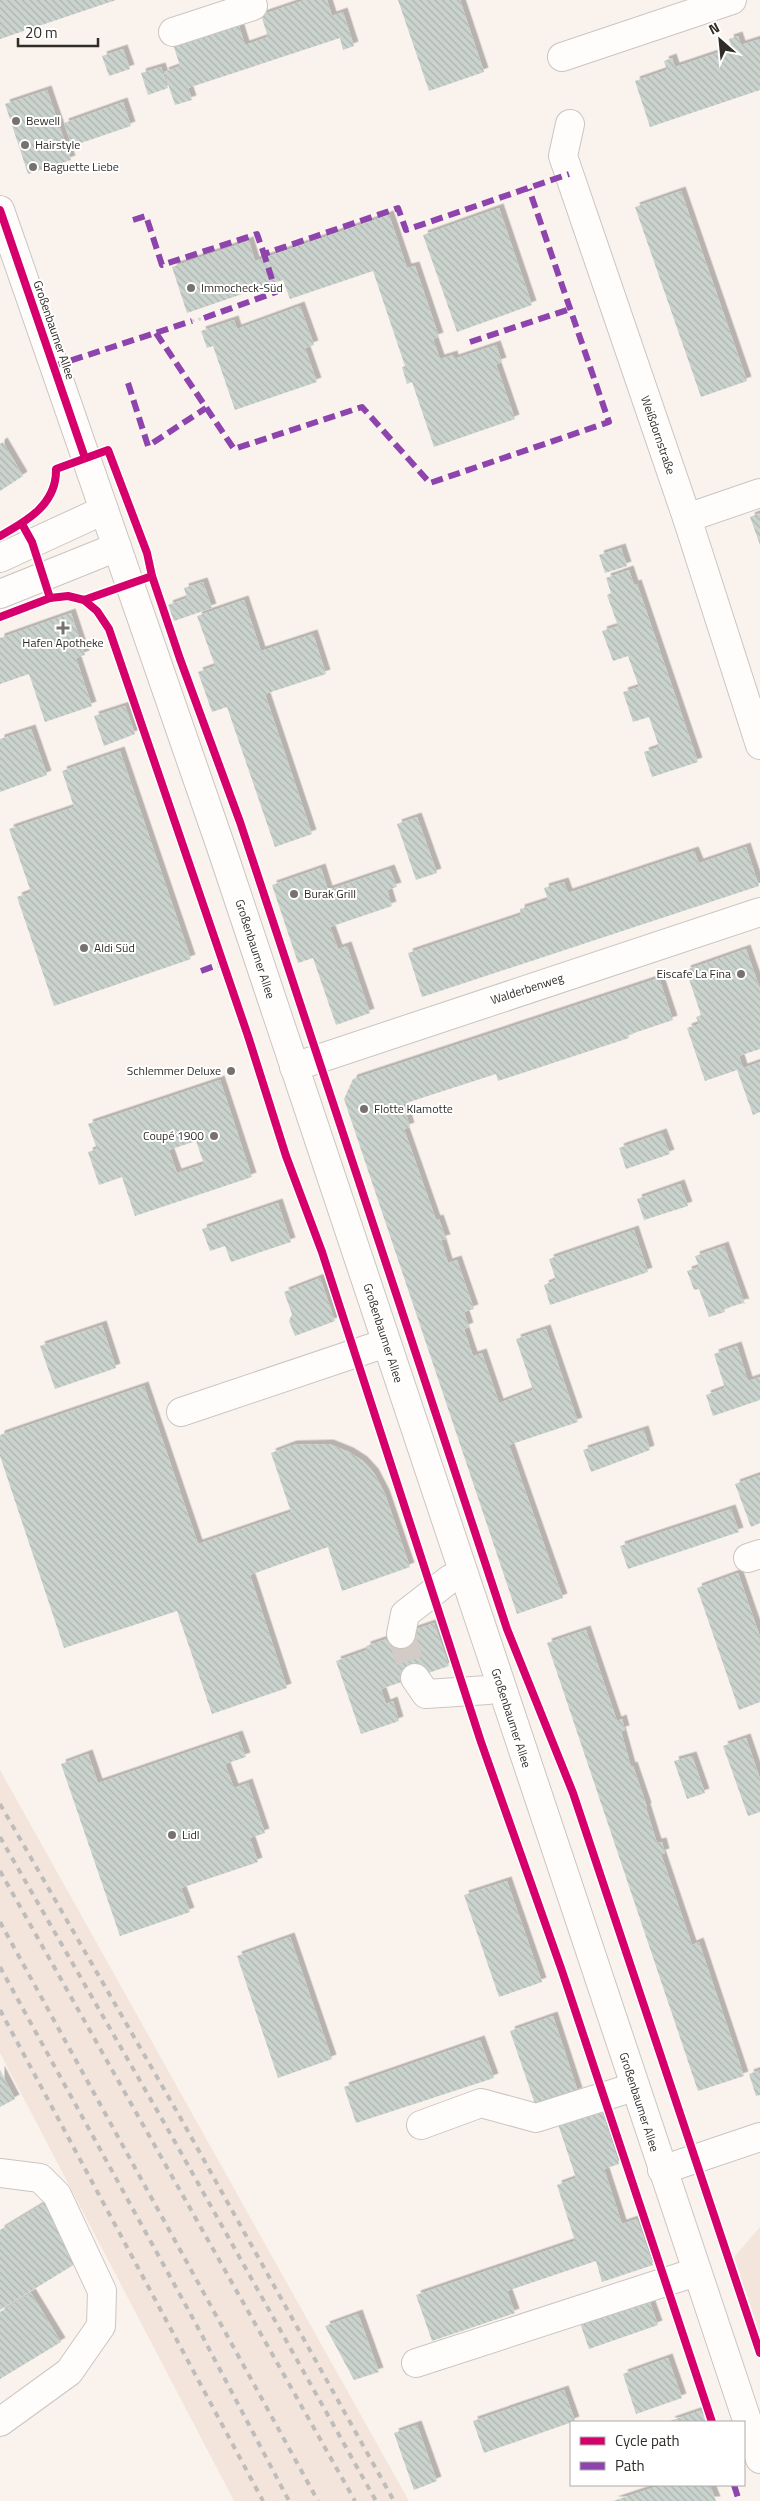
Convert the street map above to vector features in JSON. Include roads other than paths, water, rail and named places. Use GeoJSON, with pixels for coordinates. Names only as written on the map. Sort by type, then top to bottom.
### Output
{"type":"FeatureCollection","features":[{"type":"Feature","properties":{"kind":"main road"},"geometry":{"type":"LineString","coordinates":[[562,57],[732,0]]}},
{"type":"Feature","properties":{"kind":"main road"},"geometry":{"type":"LineString","coordinates":[[173,32],[258,2]]}},
{"type":"Feature","properties":{"kind":"main road","name":"Weißdornstraße"},"geometry":{"type":"LineString","coordinates":[[570,124],[562,156],[686,518],[760,745]]}},
{"type":"Feature","properties":{"kind":"main road","name":"Großenbaumer Allee"},"geometry":{"type":"LineString","coordinates":[[0,210],[146,626],[760,2459]]}},
{"type":"Feature","properties":{"kind":"main road"},"geometry":{"type":"LineString","coordinates":[[686,518],[760,493]]}},
{"type":"Feature","properties":{"kind":"main road"},"geometry":{"type":"LineString","coordinates":[[0,558],[104,510]]}},
{"type":"Feature","properties":{"kind":"main road"},"geometry":{"type":"LineString","coordinates":[[0,594],[117,547]]}},
{"type":"Feature","properties":{"kind":"main road","name":"Walderbenweg"},"geometry":{"type":"LineString","coordinates":[[294,1067],[760,912]]}},
{"type":"Feature","properties":{"kind":"main road"},"geometry":{"type":"LineString","coordinates":[[181,1412],[386,1344]]}},
{"type":"Feature","properties":{"kind":"main road"},"geometry":{"type":"LineString","coordinates":[[401,1634],[405,1614],[450,1580],[464,1574]]}},
{"type":"Feature","properties":{"kind":"main road"},"geometry":{"type":"LineString","coordinates":[[415,1678],[426,1694],[488,1690],[500,1686]]}},
{"type":"Feature","properties":{"kind":"main road"},"geometry":{"type":"LineString","coordinates":[[421,2125],[481,2103],[536,2118],[634,2087]]}},
{"type":"Feature","properties":{"kind":"main road"},"geometry":{"type":"LineString","coordinates":[[662,2170],[760,2137]]}},
{"type":"Feature","properties":{"kind":"main road"},"geometry":{"type":"LineString","coordinates":[[0,2173],[40,2178],[57,2196],[102,2291],[102,2300],[101,2326],[69,2372],[0,2422]]}},
{"type":"Feature","properties":{"kind":"main road"},"geometry":{"type":"LineString","coordinates":[[416,2363],[696,2272]]}},
{"type":"Feature","properties":{"kind":"tunnel"},"geometry":{"type":"LineString","coordinates":[[401,1634],[415,1678]]}},
{"type":"Feature","properties":{"kind":"railway"},"geometry":{"type":"LineString","coordinates":[[0,1804],[180,2117],[394,2501]]}},
{"type":"Feature","properties":{"kind":"railway"},"geometry":{"type":"LineString","coordinates":[[0,1837],[166,2126],[376,2501]]}},
{"type":"Feature","properties":{"kind":"railway"},"geometry":{"type":"LineString","coordinates":[[0,1871],[355,2501]]}},
{"type":"Feature","properties":{"kind":"railway"},"geometry":{"type":"LineString","coordinates":[[0,1922],[318,2501]]}},
{"type":"Feature","properties":{"kind":"railway"},"geometry":{"type":"LineString","coordinates":[[0,1967],[196,2324],[289,2501]]}},
{"type":"Feature","properties":{"kind":"railway"},"geometry":{"type":"LineString","coordinates":[[0,2010],[263,2501]]}},
{"type":"Feature","properties":{"kind":"place","name":"Bewell"},"geometry":{"type":"Point","coordinates":[16,121]}},
{"type":"Feature","properties":{"kind":"place","name":"Hairstyle"},"geometry":{"type":"Point","coordinates":[25,145]}},
{"type":"Feature","properties":{"kind":"place","name":"Baguette Liebe"},"geometry":{"type":"Point","coordinates":[33,167]}},
{"type":"Feature","properties":{"kind":"place","name":"Immocheck-Süd"},"geometry":{"type":"Point","coordinates":[191,288]}},
{"type":"Feature","properties":{"kind":"place","name":"Hafen Apotheke"},"geometry":{"type":"Point","coordinates":[63,628]}},
{"type":"Feature","properties":{"kind":"place","name":"Burak Grill"},"geometry":{"type":"Point","coordinates":[294,894]}},
{"type":"Feature","properties":{"kind":"place","name":"Aldi Süd"},"geometry":{"type":"Point","coordinates":[84,948]}},
{"type":"Feature","properties":{"kind":"place","name":"Eiscafe La Fina"},"geometry":{"type":"Point","coordinates":[741,974]}},
{"type":"Feature","properties":{"kind":"place","name":"Schlemmer Deluxe"},"geometry":{"type":"Point","coordinates":[231,1071]}},
{"type":"Feature","properties":{"kind":"place","name":"Flotte Klamotte"},"geometry":{"type":"Point","coordinates":[364,1109]}},
{"type":"Feature","properties":{"kind":"place","name":"Coupé 1900"},"geometry":{"type":"Point","coordinates":[214,1136]}},
{"type":"Feature","properties":{"kind":"place","name":"Lidl"},"geometry":{"type":"Point","coordinates":[172,1835]}}]}
